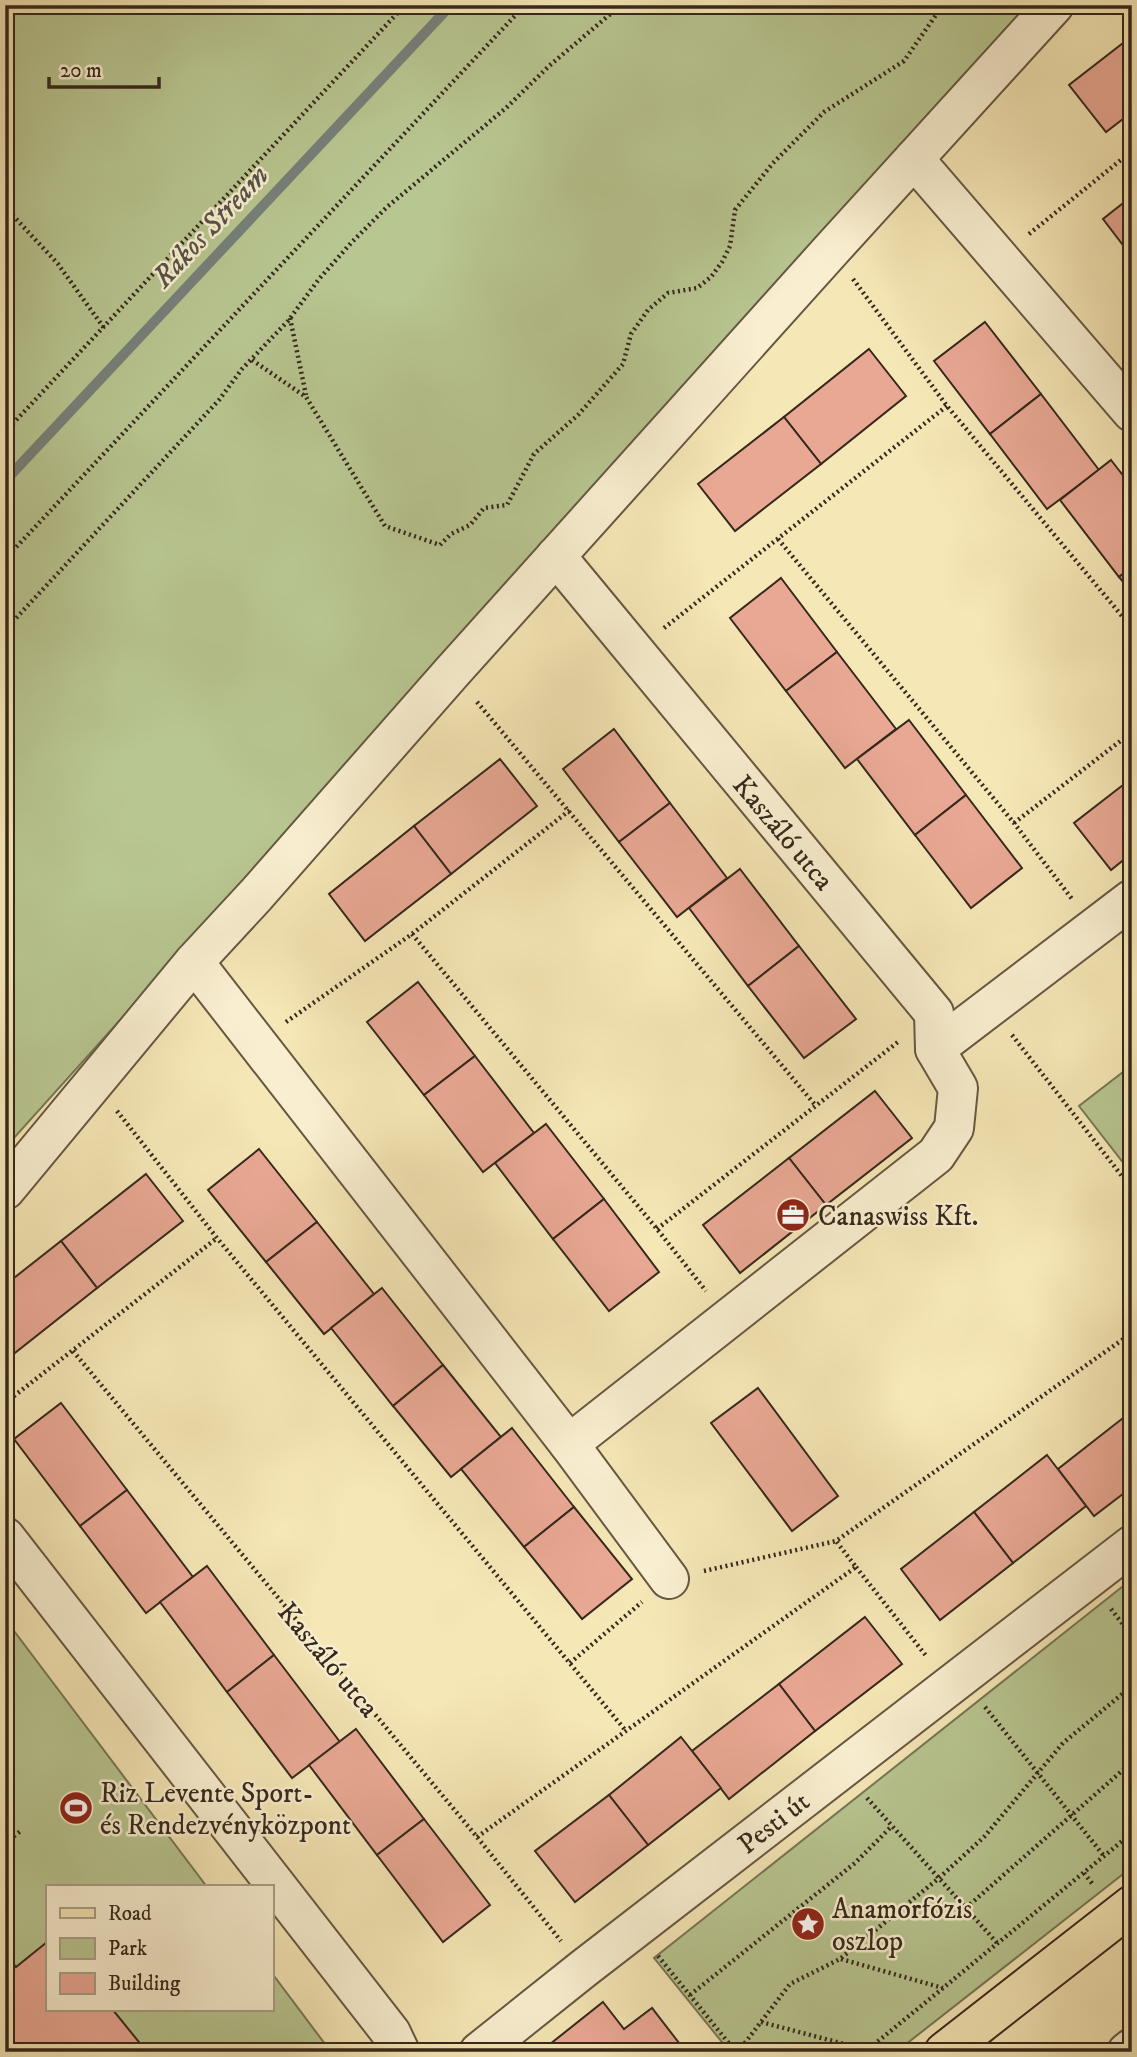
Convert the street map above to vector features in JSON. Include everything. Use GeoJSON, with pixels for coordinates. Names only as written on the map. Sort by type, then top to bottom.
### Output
{"type":"FeatureCollection","features":[{"type":"Feature","properties":{"kind":"main road"},"geometry":{"type":"LineString","coordinates":[[944,2052],[1132,1905]]}},
{"type":"Feature","properties":{"kind":"street"},"geometry":{"type":"LineString","coordinates":[[5,1190],[194,962],[556,556],[1054,5]]}},
{"type":"Feature","properties":{"kind":"street"},"geometry":{"type":"LineString","coordinates":[[914,159],[1132,412]]}},
{"type":"Feature","properties":{"kind":"street","name":"Kaszáló utca"},"geometry":{"type":"LineString","coordinates":[[556,556],[934,1031],[958,1088],[954,1128],[936,1154],[569,1444]]}},
{"type":"Feature","properties":{"kind":"street"},"geometry":{"type":"LineString","coordinates":[[934,1031],[990,1006],[1132,899]]}},
{"type":"Feature","properties":{"kind":"street"},"geometry":{"type":"LineString","coordinates":[[194,962],[569,1444],[668,1579]]}},
{"type":"Feature","properties":{"kind":"street"},"geometry":{"type":"LineString","coordinates":[[5,1536],[391,2033],[400,2052]]}},
{"type":"Feature","properties":{"kind":"street","name":"Pesti út"},"geometry":{"type":"LineString","coordinates":[[479,2052],[1132,1545]]}},
{"type":"Feature","properties":{"kind":"street"},"geometry":{"type":"LineString","coordinates":[[1127,2052],[1132,2048]]}},
{"type":"Feature","properties":{"kind":"path"},"geometry":{"type":"LineString","coordinates":[[5,432],[405,5]]}},
{"type":"Feature","properties":{"kind":"path"},"geometry":{"type":"LineString","coordinates":[[5,559],[525,5]]}},
{"type":"Feature","properties":{"kind":"path"},"geometry":{"type":"LineString","coordinates":[[5,630],[219,400],[327,270],[387,207],[506,108],[549,66],[621,5]]}},
{"type":"Feature","properties":{"kind":"path"},"geometry":{"type":"LineString","coordinates":[[290,317],[306,397],[385,526],[440,545],[452,534],[470,525],[484,508],[507,505],[534,454],[579,414],[623,364],[631,334],[648,310],[668,293],[697,288],[722,262],[730,246],[735,210],[773,163],[824,112],[904,61],[943,5]]}},
{"type":"Feature","properties":{"kind":"path"},"geometry":{"type":"LineString","coordinates":[[998,258],[1132,151]]}},
{"type":"Feature","properties":{"kind":"path"},"geometry":{"type":"LineString","coordinates":[[5,207],[58,264],[104,328]]}},
{"type":"Feature","properties":{"kind":"path"},"geometry":{"type":"LineString","coordinates":[[832,249],[947,406],[1132,628]]}},
{"type":"Feature","properties":{"kind":"path"},"geometry":{"type":"LineString","coordinates":[[252,360],[306,397]]}},
{"type":"Feature","properties":{"kind":"path"},"geometry":{"type":"LineString","coordinates":[[634,651],[947,406]]}},
{"type":"Feature","properties":{"kind":"path"},"geometry":{"type":"LineString","coordinates":[[778,539],[1014,823],[1094,929]]}},
{"type":"Feature","properties":{"kind":"path"},"geometry":{"type":"LineString","coordinates":[[452,672],[816,1106]]}},
{"type":"Feature","properties":{"kind":"path"},"geometry":{"type":"LineString","coordinates":[[1014,823],[1132,732]]}},
{"type":"Feature","properties":{"kind":"path"},"geometry":{"type":"LineString","coordinates":[[257,1043],[412,934],[569,810]]}},
{"type":"Feature","properties":{"kind":"path"},"geometry":{"type":"LineString","coordinates":[[412,934],[657,1229],[728,1319]]}},
{"type":"Feature","properties":{"kind":"path"},"geometry":{"type":"LineString","coordinates":[[990,1006],[1132,1189]]}},
{"type":"Feature","properties":{"kind":"path"},"geometry":{"type":"LineString","coordinates":[[657,1229],[816,1106],[934,1031]]}},
{"type":"Feature","properties":{"kind":"path"},"geometry":{"type":"LineString","coordinates":[[94,1083],[217,1238],[626,1731]]}},
{"type":"Feature","properties":{"kind":"path"},"geometry":{"type":"LineString","coordinates":[[5,1403],[217,1238]]}},
{"type":"Feature","properties":{"kind":"path"},"geometry":{"type":"LineString","coordinates":[[570,1663],[668,1579],[836,1541],[1132,1333]]}},
{"type":"Feature","properties":{"kind":"path","name":"Kaszáló utca"},"geometry":{"type":"LineString","coordinates":[[73,1351],[477,1837],[583,1969]]}},
{"type":"Feature","properties":{"kind":"path"},"geometry":{"type":"LineString","coordinates":[[836,1541],[955,1681],[1037,1772],[1104,1856]]}},
{"type":"Feature","properties":{"kind":"path"},"geometry":{"type":"LineString","coordinates":[[477,1837],[856,1567]]}},
{"type":"Feature","properties":{"kind":"path"},"geometry":{"type":"LineString","coordinates":[[636,1928],[737,2052],[790,1984],[840,1959],[939,1878],[984,1837],[1062,1742],[1132,1686]]}},
{"type":"Feature","properties":{"kind":"path"},"geometry":{"type":"LineString","coordinates":[[966,1908],[1132,1762]]}},
{"type":"Feature","properties":{"kind":"path"},"geometry":{"type":"LineString","coordinates":[[841,1769],[998,1944]]}},
{"type":"Feature","properties":{"kind":"path"},"geometry":{"type":"LineString","coordinates":[[690,1995],[855,1863],[892,1826]]}},
{"type":"Feature","properties":{"kind":"path"},"geometry":{"type":"LineString","coordinates":[[5,1843],[22,1830]]}},
{"type":"Feature","properties":{"kind":"path"},"geometry":{"type":"LineString","coordinates":[[761,2022],[866,2051],[1132,1833]]}},
{"type":"Feature","properties":{"kind":"path"},"geometry":{"type":"LineString","coordinates":[[840,1959],[944,1988]]}},
{"type":"Feature","properties":{"kind":"green space"},"geometry":{"type":"Polygon","coordinates":[[[5,5],[1033,5],[5,1148],[5,5]]]}},
{"type":"Feature","properties":{"kind":"green space"},"geometry":{"type":"Polygon","coordinates":[[[1132,1065],[1132,1174],[1079,1106],[1132,1065]]]}},
{"type":"Feature","properties":{"kind":"green space"},"geometry":{"type":"Polygon","coordinates":[[[1132,1579],[1132,1867],[896,2052],[730,2052],[654,1958],[1132,1579]]]}},
{"type":"Feature","properties":{"kind":"green space","name":"Riz Levente Sport- és Rendezvényközpont"},"geometry":{"type":"Polygon","coordinates":[[[5,1619],[205,1885],[46,1885],[46,2011],[273,2011],[273,1975],[331,2052],[5,2052],[5,1619]]]}},
{"type":"Feature","properties":{"kind":"building"},"geometry":{"type":"Polygon","coordinates":[[[1132,36],[1132,112],[1106,132],[1069,85],[1132,36]]]}},
{"type":"Feature","properties":{"kind":"building"},"geometry":{"type":"Polygon","coordinates":[[[1132,196],[1132,257],[1103,219],[1132,196]]]}},
{"type":"Feature","properties":{"kind":"building"},"geometry":{"type":"Polygon","coordinates":[[[985,322],[1041,394],[990,434],[934,361],[985,322]]]}},
{"type":"Feature","properties":{"kind":"building"},"geometry":{"type":"Polygon","coordinates":[[[869,349],[906,396],[821,464],[784,417],[869,349]]]}},
{"type":"Feature","properties":{"kind":"building"},"geometry":{"type":"Polygon","coordinates":[[[1041,394],[1099,470],[1047,509],[990,434],[1041,394]]]}},
{"type":"Feature","properties":{"kind":"building"},"geometry":{"type":"Polygon","coordinates":[[[784,417],[821,464],[735,531],[698,484],[784,417]]]}},
{"type":"Feature","properties":{"kind":"building"},"geometry":{"type":"Polygon","coordinates":[[[1111,460],[1132,487],[1132,567],[1119,577],[1060,500],[1111,460]]]}},
{"type":"Feature","properties":{"kind":"building"},"geometry":{"type":"Polygon","coordinates":[[[1132,567],[1132,593],[1119,577],[1132,567]]]}},
{"type":"Feature","properties":{"kind":"building"},"geometry":{"type":"Polygon","coordinates":[[[781,578],[837,652],[786,691],[730,618],[781,578]]]}},
{"type":"Feature","properties":{"kind":"building"},"geometry":{"type":"Polygon","coordinates":[[[837,652],[896,729],[845,768],[786,691],[837,652]]]}},
{"type":"Feature","properties":{"kind":"building"},"geometry":{"type":"Polygon","coordinates":[[[909,720],[966,795],[915,835],[857,759],[909,720]]]}},
{"type":"Feature","properties":{"kind":"building"},"geometry":{"type":"Polygon","coordinates":[[[614,729],[670,803],[619,842],[563,769],[614,729]]]}},
{"type":"Feature","properties":{"kind":"building"},"geometry":{"type":"Polygon","coordinates":[[[500,759],[537,806],[451,874],[414,826],[500,759]]]}},
{"type":"Feature","properties":{"kind":"building"},"geometry":{"type":"Polygon","coordinates":[[[1132,778],[1132,853],[1111,870],[1074,823],[1132,778]]]}},
{"type":"Feature","properties":{"kind":"building"},"geometry":{"type":"Polygon","coordinates":[[[966,795],[1022,868],[971,908],[915,835],[966,795]]]}},
{"type":"Feature","properties":{"kind":"building"},"geometry":{"type":"Polygon","coordinates":[[[670,803],[727,878],[677,917],[619,842],[670,803]]]}},
{"type":"Feature","properties":{"kind":"building"},"geometry":{"type":"Polygon","coordinates":[[[414,826],[451,874],[365,941],[329,894],[414,826]]]}},
{"type":"Feature","properties":{"kind":"building"},"geometry":{"type":"Polygon","coordinates":[[[740,869],[799,946],[748,986],[689,908],[740,869]]]}},
{"type":"Feature","properties":{"kind":"building"},"geometry":{"type":"Polygon","coordinates":[[[799,946],[856,1019],[804,1058],[748,986],[799,946]]]}},
{"type":"Feature","properties":{"kind":"building"},"geometry":{"type":"Polygon","coordinates":[[[418,982],[475,1056],[424,1095],[367,1022],[418,982]]]}},
{"type":"Feature","properties":{"kind":"building"},"geometry":{"type":"Polygon","coordinates":[[[475,1056],[534,1133],[483,1172],[424,1095],[475,1056]]]}},
{"type":"Feature","properties":{"kind":"building"},"geometry":{"type":"Polygon","coordinates":[[[875,1091],[912,1138],[826,1205],[789,1158],[875,1091]]]}},
{"type":"Feature","properties":{"kind":"building"},"geometry":{"type":"Polygon","coordinates":[[[546,1124],[604,1199],[553,1239],[495,1163],[546,1124]]]}},
{"type":"Feature","properties":{"kind":"building"},"geometry":{"type":"Polygon","coordinates":[[[259,1149],[317,1222],[266,1262],[208,1190],[259,1149]]]}},
{"type":"Feature","properties":{"kind":"building"},"geometry":{"type":"Polygon","coordinates":[[[789,1158],[826,1205],[740,1273],[703,1225],[789,1158]]]}},
{"type":"Feature","properties":{"kind":"building"},"geometry":{"type":"Polygon","coordinates":[[[146,1174],[183,1221],[97,1288],[61,1241],[146,1174]]]}},
{"type":"Feature","properties":{"kind":"building"},"geometry":{"type":"Polygon","coordinates":[[[604,1199],[659,1272],[609,1311],[553,1239],[604,1199]]]}},
{"type":"Feature","properties":{"kind":"building"},"geometry":{"type":"Polygon","coordinates":[[[317,1222],[374,1294],[324,1334],[266,1262],[317,1222]]]}},
{"type":"Feature","properties":{"kind":"building"},"geometry":{"type":"Polygon","coordinates":[[[61,1241],[97,1288],[11,1356],[5,1348],[5,1285],[61,1241]]]}},
{"type":"Feature","properties":{"kind":"building"},"geometry":{"type":"Polygon","coordinates":[[[382,1288],[443,1365],[393,1406],[331,1328],[382,1288]]]}},
{"type":"Feature","properties":{"kind":"building"},"geometry":{"type":"Polygon","coordinates":[[[443,1365],[501,1437],[451,1477],[393,1406],[443,1365]]]}},
{"type":"Feature","properties":{"kind":"building"},"geometry":{"type":"Polygon","coordinates":[[[758,1388],[838,1496],[792,1531],[711,1423],[758,1388]]]}},
{"type":"Feature","properties":{"kind":"building"},"geometry":{"type":"Polygon","coordinates":[[[61,1403],[127,1490],[80,1526],[14,1439],[61,1403]]]}},
{"type":"Feature","properties":{"kind":"building"},"geometry":{"type":"Polygon","coordinates":[[[1132,1411],[1132,1487],[1094,1516],[1058,1469],[1132,1411]]]}},
{"type":"Feature","properties":{"kind":"building"},"geometry":{"type":"Polygon","coordinates":[[[512,1428],[574,1507],[524,1547],[461,1469],[512,1428]]]}},
{"type":"Feature","properties":{"kind":"building"},"geometry":{"type":"Polygon","coordinates":[[[1047,1455],[1086,1506],[1013,1563],[974,1512],[1047,1455]]]}},
{"type":"Feature","properties":{"kind":"building"},"geometry":{"type":"Polygon","coordinates":[[[127,1490],[193,1577],[146,1613],[80,1526],[127,1490]]]}},
{"type":"Feature","properties":{"kind":"building"},"geometry":{"type":"Polygon","coordinates":[[[574,1507],[632,1579],[582,1619],[524,1547],[574,1507]]]}},
{"type":"Feature","properties":{"kind":"building"},"geometry":{"type":"Polygon","coordinates":[[[974,1512],[1013,1563],[940,1620],[901,1569],[974,1512]]]}},
{"type":"Feature","properties":{"kind":"building"},"geometry":{"type":"Polygon","coordinates":[[[207,1566],[274,1655],[227,1692],[160,1602],[207,1566]]]}},
{"type":"Feature","properties":{"kind":"building"},"geometry":{"type":"Polygon","coordinates":[[[865,1617],[902,1664],[815,1731],[779,1684],[865,1617]]]}},
{"type":"Feature","properties":{"kind":"building"},"geometry":{"type":"Polygon","coordinates":[[[274,1655],[340,1742],[292,1778],[227,1692],[274,1655]]]}},
{"type":"Feature","properties":{"kind":"building"},"geometry":{"type":"Polygon","coordinates":[[[779,1684],[815,1731],[729,1799],[692,1751],[779,1684]]]}},
{"type":"Feature","properties":{"kind":"building"},"geometry":{"type":"Polygon","coordinates":[[[356,1729],[424,1819],[377,1855],[309,1765],[356,1729]]]}},
{"type":"Feature","properties":{"kind":"building"},"geometry":{"type":"Polygon","coordinates":[[[681,1737],[721,1788],[648,1845],[609,1795],[681,1737]]]}},
{"type":"Feature","properties":{"kind":"building"},"geometry":{"type":"Polygon","coordinates":[[[609,1795],[648,1845],[575,1902],[535,1851],[609,1795]]]}},
{"type":"Feature","properties":{"kind":"building"},"geometry":{"type":"Polygon","coordinates":[[[424,1819],[490,1905],[443,1942],[377,1855],[424,1819]]]}},
{"type":"Feature","properties":{"kind":"building"},"geometry":{"type":"Polygon","coordinates":[[[46,1943],[46,2011],[114,2011],[147,2052],[5,2052],[5,1954],[16,1967],[46,1943]]]}},
{"type":"Feature","properties":{"kind":"building"},"geometry":{"type":"Polygon","coordinates":[[[603,2002],[624,2029],[652,2008],[686,2052],[540,2052],[603,2002]]]}},
{"type":"Feature","properties":{"kind":"waterway","name":"Rákos Stream"},"geometry":{"type":"LineString","coordinates":[[5,481],[451,5]]}},
{"type":"Feature","properties":{"kind":"place","name":"Canaswiss Kft."},"geometry":{"type":"Point","coordinates":[793,1215]}},
{"type":"Feature","properties":{"kind":"place","name":"Riz Levente Sport- és Rendezvényközpont"},"geometry":{"type":"Point","coordinates":[76,1808]}},
{"type":"Feature","properties":{"kind":"place","name":"Anamorfózis oszlop"},"geometry":{"type":"Point","coordinates":[808,1924]}}]}
